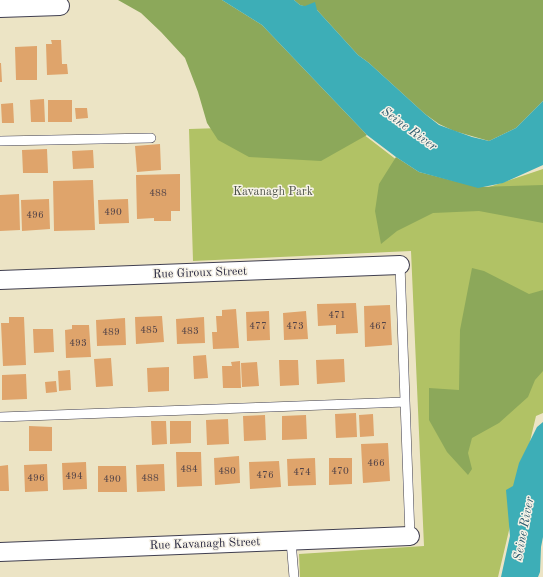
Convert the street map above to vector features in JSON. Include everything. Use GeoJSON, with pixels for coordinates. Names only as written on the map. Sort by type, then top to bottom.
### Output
{"type":"FeatureCollection","features":[{"type":"Feature","properties":{"kind":"street"},"geometry":{"type":"LineString","coordinates":[[0,8],[60,6]]}},
{"type":"Feature","properties":{"kind":"street","name":"Rue Giroux Street"},"geometry":{"type":"LineString","coordinates":[[0,280],[400,265]]}},
{"type":"Feature","properties":{"kind":"street","name":"Rue Kavanagh Street"},"geometry":{"type":"LineString","coordinates":[[0,552],[410,536]]}},
{"type":"Feature","properties":{"kind":"lane"},"geometry":{"type":"LineString","coordinates":[[0,141],[151,138]]}},
{"type":"Feature","properties":{"kind":"lane"},"geometry":{"type":"LineString","coordinates":[[400,265],[410,536]]}},
{"type":"Feature","properties":{"kind":"lane"},"geometry":{"type":"LineString","coordinates":[[0,417],[405,402]]}},
{"type":"Feature","properties":{"kind":"lane"},"geometry":{"type":"LineString","coordinates":[[291,541],[294,577]]}},
{"type":"Feature","properties":{"kind":"green space"},"geometry":{"type":"Polygon","coordinates":[[[118,0],[222,0],[262,25],[367,135],[321,161],[249,157],[218,140],[207,123],[198,92],[185,58],[141,13],[118,0]]]}},
{"type":"Feature","properties":{"kind":"green space"},"geometry":{"type":"Polygon","coordinates":[[[294,0],[543,0],[543,101],[516,128],[489,141],[454,131],[439,124],[425,114],[369,63],[358,55],[317,10],[300,5],[294,0]]]}},
{"type":"Feature","properties":{"kind":"green space","name":"Kavanagh Park"},"geometry":{"type":"Polygon","coordinates":[[[350,124],[415,174],[477,191],[543,169],[543,413],[536,416],[498,577],[300,577],[299,554],[424,546],[411,251],[193,261],[189,129],[350,124]]]}},
{"type":"Feature","properties":{"kind":"green space"},"geometry":{"type":"Polygon","coordinates":[[[396,157],[419,172],[478,187],[543,185],[543,223],[479,211],[433,213],[397,231],[381,244],[375,211],[379,184],[396,157]]]}},
{"type":"Feature","properties":{"kind":"green space"},"geometry":{"type":"Polygon","coordinates":[[[472,268],[484,271],[529,294],[543,290],[543,371],[535,380],[528,397],[499,423],[472,438],[468,453],[472,469],[468,475],[447,452],[429,420],[429,388],[459,390],[460,330],[472,268]]]}},
{"type":"Feature","properties":{"kind":"water","name":"Seine River"},"geometry":{"type":"Polygon","coordinates":[[[222,0],[294,0],[300,5],[305,6],[315,2],[317,10],[358,55],[369,63],[425,114],[439,125],[472,137],[489,141],[516,128],[543,101],[543,165],[503,183],[478,188],[419,172],[367,135],[262,25],[222,0]]]}},
{"type":"Feature","properties":{"kind":"water","name":"Seine River"},"geometry":{"type":"Polygon","coordinates":[[[543,422],[543,537],[540,572],[538,577],[501,577],[510,536],[506,490],[513,486],[519,463],[537,427],[543,422]]]}},
{"type":"Feature","properties":{"kind":"building"},"geometry":{"type":"Polygon","coordinates":[[[51,40],[61,40],[62,64],[67,64],[68,74],[47,75],[46,44],[52,44],[51,40]]]}},
{"type":"Feature","properties":{"kind":"building"},"geometry":{"type":"Polygon","coordinates":[[[37,46],[37,80],[16,80],[15,47],[37,46]]]}},
{"type":"Feature","properties":{"kind":"building"},"geometry":{"type":"Polygon","coordinates":[[[1,63],[2,82],[0,82],[1,63]]]}},
{"type":"Feature","properties":{"kind":"building"},"geometry":{"type":"Polygon","coordinates":[[[44,99],[45,122],[31,122],[30,100],[44,99]]]}},
{"type":"Feature","properties":{"kind":"building"},"geometry":{"type":"Polygon","coordinates":[[[48,100],[72,100],[72,122],[48,122],[48,100]]]}},
{"type":"Feature","properties":{"kind":"building"},"geometry":{"type":"Polygon","coordinates":[[[13,103],[14,123],[2,123],[1,104],[13,103]]]}},
{"type":"Feature","properties":{"kind":"building"},"geometry":{"type":"Polygon","coordinates":[[[75,108],[87,108],[88,118],[76,119],[75,108]]]}},
{"type":"Feature","properties":{"kind":"building"},"geometry":{"type":"Polygon","coordinates":[[[160,144],[161,170],[137,172],[135,146],[160,144]]]}},
{"type":"Feature","properties":{"kind":"building"},"geometry":{"type":"Polygon","coordinates":[[[47,149],[48,173],[23,173],[22,150],[47,149]]]}},
{"type":"Feature","properties":{"kind":"building"},"geometry":{"type":"Polygon","coordinates":[[[93,150],[94,168],[73,169],[72,151],[93,150]]]}},
{"type":"Feature","properties":{"kind":"building"},"geometry":{"type":"Polygon","coordinates":[[[180,174],[180,211],[171,211],[171,221],[154,221],[154,218],[137,219],[136,175],[180,174]]]}},
{"type":"Feature","properties":{"kind":"building"},"geometry":{"type":"Polygon","coordinates":[[[93,180],[95,230],[54,231],[53,181],[93,180]]]}},
{"type":"Feature","properties":{"kind":"building"},"geometry":{"type":"Polygon","coordinates":[[[19,194],[20,230],[0,231],[0,195],[19,194]]]}},
{"type":"Feature","properties":{"kind":"building"},"geometry":{"type":"Polygon","coordinates":[[[49,199],[50,229],[22,231],[21,200],[49,199]]]}},
{"type":"Feature","properties":{"kind":"building"},"geometry":{"type":"Polygon","coordinates":[[[128,199],[129,223],[99,224],[98,200],[128,199]]]}},
{"type":"Feature","properties":{"kind":"building"},"geometry":{"type":"Polygon","coordinates":[[[356,303],[358,333],[336,334],[336,325],[318,326],[317,304],[356,303]]]}},
{"type":"Feature","properties":{"kind":"building"},"geometry":{"type":"Polygon","coordinates":[[[390,305],[392,345],[365,347],[364,306],[390,305]]]}},
{"type":"Feature","properties":{"kind":"building"},"geometry":{"type":"Polygon","coordinates":[[[236,309],[239,348],[213,349],[212,332],[217,332],[216,316],[222,316],[222,310],[236,309]]]}},
{"type":"Feature","properties":{"kind":"building"},"geometry":{"type":"Polygon","coordinates":[[[269,311],[270,340],[247,341],[246,312],[269,311]]]}},
{"type":"Feature","properties":{"kind":"building"},"geometry":{"type":"Polygon","coordinates":[[[306,311],[308,339],[284,340],[283,313],[306,311]]]}},
{"type":"Feature","properties":{"kind":"building"},"geometry":{"type":"Polygon","coordinates":[[[162,316],[164,342],[136,344],[135,317],[162,316]]]}},
{"type":"Feature","properties":{"kind":"building"},"geometry":{"type":"Polygon","coordinates":[[[9,317],[24,317],[26,365],[3,366],[1,323],[9,323],[9,317]]]}},
{"type":"Feature","properties":{"kind":"building"},"geometry":{"type":"Polygon","coordinates":[[[204,317],[205,343],[177,344],[176,319],[204,317]]]}},
{"type":"Feature","properties":{"kind":"building"},"geometry":{"type":"Polygon","coordinates":[[[125,318],[126,345],[97,346],[96,320],[125,318]]]}},
{"type":"Feature","properties":{"kind":"building"},"geometry":{"type":"Polygon","coordinates":[[[72,325],[89,325],[91,357],[66,358],[65,330],[72,329],[72,325]]]}},
{"type":"Feature","properties":{"kind":"building"},"geometry":{"type":"Polygon","coordinates":[[[33,329],[53,329],[54,352],[34,353],[33,329]]]}},
{"type":"Feature","properties":{"kind":"building"},"geometry":{"type":"Polygon","coordinates":[[[206,355],[208,378],[194,379],[193,356],[206,355]]]}},
{"type":"Feature","properties":{"kind":"building"},"geometry":{"type":"Polygon","coordinates":[[[111,358],[113,386],[96,387],[94,359],[111,358]]]}},
{"type":"Feature","properties":{"kind":"building"},"geometry":{"type":"Polygon","coordinates":[[[344,359],[345,382],[317,384],[316,360],[344,359]]]}},
{"type":"Feature","properties":{"kind":"building"},"geometry":{"type":"Polygon","coordinates":[[[279,360],[298,360],[299,385],[280,386],[279,360]]]}},
{"type":"Feature","properties":{"kind":"building"},"geometry":{"type":"Polygon","coordinates":[[[240,361],[241,388],[223,388],[222,366],[232,366],[231,362],[240,361]]]}},
{"type":"Feature","properties":{"kind":"building"},"geometry":{"type":"Polygon","coordinates":[[[257,362],[259,386],[242,387],[241,363],[257,362]]]}},
{"type":"Feature","properties":{"kind":"building"},"geometry":{"type":"Polygon","coordinates":[[[169,367],[169,391],[148,392],[147,368],[169,367]]]}},
{"type":"Feature","properties":{"kind":"building"},"geometry":{"type":"Polygon","coordinates":[[[70,370],[71,390],[59,391],[58,371],[70,370]]]}},
{"type":"Feature","properties":{"kind":"building"},"geometry":{"type":"Polygon","coordinates":[[[26,374],[27,399],[2,400],[2,375],[26,374]]]}},
{"type":"Feature","properties":{"kind":"building"},"geometry":{"type":"Polygon","coordinates":[[[56,381],[57,392],[46,393],[45,382],[56,381]]]}},
{"type":"Feature","properties":{"kind":"building"},"geometry":{"type":"Polygon","coordinates":[[[356,413],[357,437],[336,438],[335,414],[356,413]]]}},
{"type":"Feature","properties":{"kind":"building"},"geometry":{"type":"Polygon","coordinates":[[[373,414],[374,436],[360,437],[359,415],[373,414]]]}},
{"type":"Feature","properties":{"kind":"building"},"geometry":{"type":"Polygon","coordinates":[[[265,415],[266,440],[244,441],[243,416],[265,415]]]}},
{"type":"Feature","properties":{"kind":"building"},"geometry":{"type":"Polygon","coordinates":[[[306,415],[307,439],[282,440],[282,416],[306,415]]]}},
{"type":"Feature","properties":{"kind":"building"},"geometry":{"type":"Polygon","coordinates":[[[228,419],[229,444],[207,445],[206,420],[228,419]]]}},
{"type":"Feature","properties":{"kind":"building"},"geometry":{"type":"Polygon","coordinates":[[[151,421],[166,421],[167,444],[152,445],[151,421]]]}},
{"type":"Feature","properties":{"kind":"building"},"geometry":{"type":"Polygon","coordinates":[[[170,421],[191,421],[191,443],[170,444],[170,421]]]}},
{"type":"Feature","properties":{"kind":"building"},"geometry":{"type":"Polygon","coordinates":[[[29,426],[52,427],[52,451],[29,451],[29,426]]]}},
{"type":"Feature","properties":{"kind":"building"},"geometry":{"type":"Polygon","coordinates":[[[388,443],[390,481],[363,483],[361,444],[388,443]]]}},
{"type":"Feature","properties":{"kind":"building"},"geometry":{"type":"Polygon","coordinates":[[[176,452],[201,452],[202,486],[177,487],[176,452]]]}},
{"type":"Feature","properties":{"kind":"building"},"geometry":{"type":"Polygon","coordinates":[[[239,456],[240,483],[215,485],[214,458],[239,456]]]}},
{"type":"Feature","properties":{"kind":"building"},"geometry":{"type":"Polygon","coordinates":[[[315,458],[316,485],[288,486],[287,459],[315,458]]]}},
{"type":"Feature","properties":{"kind":"building"},"geometry":{"type":"Polygon","coordinates":[[[329,458],[352,458],[352,484],[329,485],[329,458]]]}},
{"type":"Feature","properties":{"kind":"building"},"geometry":{"type":"Polygon","coordinates":[[[279,461],[281,487],[250,489],[249,462],[279,461]]]}},
{"type":"Feature","properties":{"kind":"building"},"geometry":{"type":"Polygon","coordinates":[[[86,462],[87,489],[63,490],[62,463],[86,462]]]}},
{"type":"Feature","properties":{"kind":"building"},"geometry":{"type":"Polygon","coordinates":[[[47,464],[48,491],[25,492],[24,465],[47,464]]]}},
{"type":"Feature","properties":{"kind":"building"},"geometry":{"type":"Polygon","coordinates":[[[164,464],[165,491],[137,492],[136,465],[164,464]]]}},
{"type":"Feature","properties":{"kind":"building"},"geometry":{"type":"Polygon","coordinates":[[[8,465],[9,491],[0,491],[0,466],[8,465]]]}},
{"type":"Feature","properties":{"kind":"building"},"geometry":{"type":"Polygon","coordinates":[[[98,466],[126,466],[127,492],[98,492],[98,466]]]}}]}
